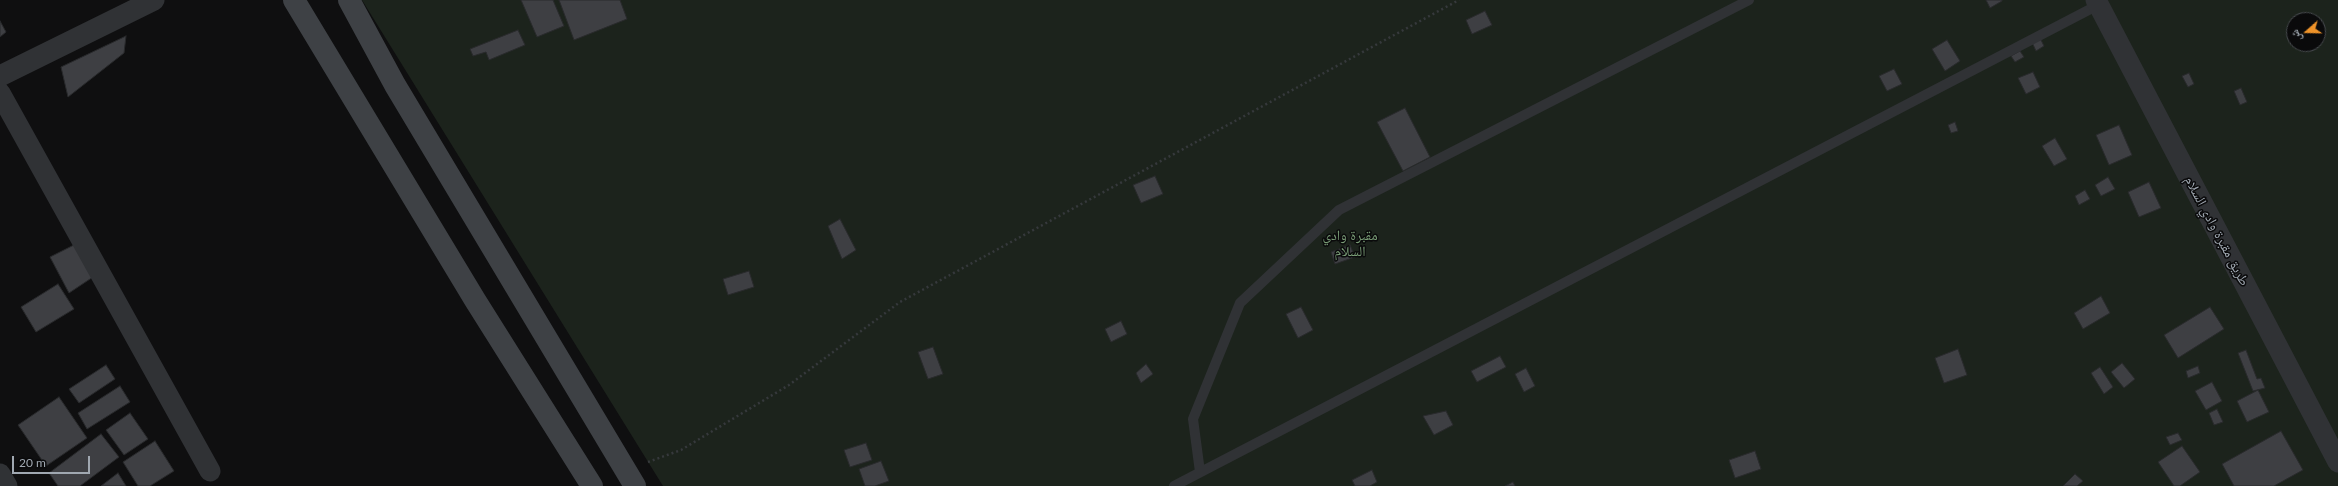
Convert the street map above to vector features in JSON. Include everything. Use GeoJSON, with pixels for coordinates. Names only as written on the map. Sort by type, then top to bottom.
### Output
{"type":"FeatureCollection","features":[{"type":"Feature","properties":{"kind":"main road"},"geometry":{"type":"LineString","coordinates":[[294,0],[475,300],[592,486]]}},
{"type":"Feature","properties":{"kind":"main road"},"geometry":{"type":"LineString","coordinates":[[349,0],[395,85],[630,478]]}},
{"type":"Feature","properties":{"kind":"street"},"geometry":{"type":"LineString","coordinates":[[0,76],[154,0]]}},
{"type":"Feature","properties":{"kind":"street","name":"طريق مقبرة وادي السلام"},"geometry":{"type":"LineString","coordinates":[[2101,1],[2338,462]]}},
{"type":"Feature","properties":{"kind":"street"},"geometry":{"type":"LineString","coordinates":[[0,93],[210,471]]}},
{"type":"Feature","properties":{"kind":"street"},"geometry":{"type":"LineString","coordinates":[[0,474],[7,486]]}},
{"type":"Feature","properties":{"kind":"lane"},"geometry":{"type":"LineString","coordinates":[[1200,472],[1193,419],[1240,303],[1339,210],[1749,0]]}},
{"type":"Feature","properties":{"kind":"lane"},"geometry":{"type":"LineString","coordinates":[[1174,486],[2101,1]]}},
{"type":"Feature","properties":{"kind":"path"},"geometry":{"type":"LineString","coordinates":[[630,478],[681,450],[788,384],[900,302],[1459,0]]}},
{"type":"Feature","properties":{"kind":"green space","name":"مقبرة وادي السلام"},"geometry":{"type":"Polygon","coordinates":[[[362,0],[2338,0],[2338,486],[663,486],[362,0]]]}},
{"type":"Feature","properties":{"kind":"building"},"geometry":{"type":"Polygon","coordinates":[[[521,0],[553,0],[564,26],[537,37],[521,0]]]}},
{"type":"Feature","properties":{"kind":"building"},"geometry":{"type":"Polygon","coordinates":[[[559,0],[620,0],[627,19],[574,40],[559,0]]]}},
{"type":"Feature","properties":{"kind":"building"},"geometry":{"type":"Polygon","coordinates":[[[1986,0],[2002,0],[2002,1],[1990,8],[1986,0]]]}},
{"type":"Feature","properties":{"kind":"building"},"geometry":{"type":"Polygon","coordinates":[[[1485,11],[1492,25],[1472,34],[1466,20],[1485,11]]]}},
{"type":"Feature","properties":{"kind":"building"},"geometry":{"type":"Polygon","coordinates":[[[0,21],[6,32],[0,37],[0,21]]]}},
{"type":"Feature","properties":{"kind":"building"},"geometry":{"type":"Polygon","coordinates":[[[518,30],[525,45],[489,60],[486,52],[473,56],[470,49],[518,30]]]}},
{"type":"Feature","properties":{"kind":"building"},"geometry":{"type":"Polygon","coordinates":[[[2038,34],[2044,46],[2036,51],[2030,38],[2038,34]]]}},
{"type":"Feature","properties":{"kind":"building"},"geometry":{"type":"Polygon","coordinates":[[[126,36],[124,53],[68,97],[61,67],[126,36]]]}},
{"type":"Feature","properties":{"kind":"building"},"geometry":{"type":"Polygon","coordinates":[[[1947,40],[1960,61],[1945,71],[1932,49],[1947,40]]]}},
{"type":"Feature","properties":{"kind":"building"},"geometry":{"type":"Polygon","coordinates":[[[2020,51],[2024,57],[2015,62],[2011,56],[2020,51]]]}},
{"type":"Feature","properties":{"kind":"building"},"geometry":{"type":"Polygon","coordinates":[[[1894,69],[1902,84],[1887,91],[1879,76],[1894,69]]]}},
{"type":"Feature","properties":{"kind":"building"},"geometry":{"type":"Polygon","coordinates":[[[2033,72],[2040,87],[2026,94],[2018,78],[2033,72]]]}},
{"type":"Feature","properties":{"kind":"building"},"geometry":{"type":"Polygon","coordinates":[[[2189,73],[2194,84],[2188,87],[2182,76],[2189,73]]]}},
{"type":"Feature","properties":{"kind":"building"},"geometry":{"type":"Polygon","coordinates":[[[2241,88],[2247,102],[2240,105],[2234,91],[2241,88]]]}},
{"type":"Feature","properties":{"kind":"building"},"geometry":{"type":"Polygon","coordinates":[[[1405,108],[1430,157],[1403,171],[1377,122],[1405,108]]]}},
{"type":"Feature","properties":{"kind":"building"},"geometry":{"type":"Polygon","coordinates":[[[1955,122],[1958,131],[1951,133],[1948,125],[1955,122]]]}},
{"type":"Feature","properties":{"kind":"building"},"geometry":{"type":"Polygon","coordinates":[[[2119,125],[2132,155],[2109,165],[2096,135],[2119,125]]]}},
{"type":"Feature","properties":{"kind":"building"},"geometry":{"type":"Polygon","coordinates":[[[2055,138],[2067,159],[2054,166],[2042,146],[2055,138]]]}},
{"type":"Feature","properties":{"kind":"building"},"geometry":{"type":"Polygon","coordinates":[[[1155,176],[1163,194],[1141,203],[1133,185],[1155,176]]]}},
{"type":"Feature","properties":{"kind":"building"},"geometry":{"type":"Polygon","coordinates":[[[2108,177],[2115,189],[2101,196],[2095,185],[2108,177]]]}},
{"type":"Feature","properties":{"kind":"building"},"geometry":{"type":"Polygon","coordinates":[[[2149,182],[2161,208],[2139,217],[2128,192],[2149,182]]]}},
{"type":"Feature","properties":{"kind":"building"},"geometry":{"type":"Polygon","coordinates":[[[2085,190],[2090,199],[2079,205],[2075,196],[2085,190]]]}},
{"type":"Feature","properties":{"kind":"building"},"geometry":{"type":"Polygon","coordinates":[[[840,219],[856,250],[842,259],[828,226],[840,219]]]}},
{"type":"Feature","properties":{"kind":"building"},"geometry":{"type":"Polygon","coordinates":[[[76,244],[93,277],[69,293],[50,257],[76,244]]]}},
{"type":"Feature","properties":{"kind":"building"},"geometry":{"type":"Polygon","coordinates":[[[1350,245],[1355,257],[1335,264],[1331,252],[1350,245]]]}},
{"type":"Feature","properties":{"kind":"building"},"geometry":{"type":"Polygon","coordinates":[[[749,271],[754,287],[728,295],[723,279],[749,271]]]}},
{"type":"Feature","properties":{"kind":"building"},"geometry":{"type":"Polygon","coordinates":[[[58,284],[74,309],[36,332],[21,307],[58,284]]]}},
{"type":"Feature","properties":{"kind":"building"},"geometry":{"type":"Polygon","coordinates":[[[2101,296],[2110,313],[2083,329],[2074,313],[2101,296]]]}},
{"type":"Feature","properties":{"kind":"building"},"geometry":{"type":"Polygon","coordinates":[[[1301,307],[1313,330],[1298,338],[1286,314],[1301,307]]]}},
{"type":"Feature","properties":{"kind":"building"},"geometry":{"type":"Polygon","coordinates":[[[2210,307],[2224,329],[2178,358],[2164,335],[2210,307]]]}},
{"type":"Feature","properties":{"kind":"building"},"geometry":{"type":"Polygon","coordinates":[[[1121,321],[1127,334],[1111,342],[1105,329],[1121,321]]]}},
{"type":"Feature","properties":{"kind":"building"},"geometry":{"type":"Polygon","coordinates":[[[933,347],[943,374],[928,379],[918,352],[933,347]]]}},
{"type":"Feature","properties":{"kind":"building"},"geometry":{"type":"Polygon","coordinates":[[[1958,349],[1967,375],[1944,383],[1935,358],[1958,349]]]}},
{"type":"Feature","properties":{"kind":"building"},"geometry":{"type":"Polygon","coordinates":[[[2246,350],[2257,379],[2261,378],[2265,388],[2253,391],[2238,353],[2246,350]]]}},
{"type":"Feature","properties":{"kind":"building"},"geometry":{"type":"Polygon","coordinates":[[[1500,356],[1506,367],[1477,382],[1471,371],[1500,356]]]}},
{"type":"Feature","properties":{"kind":"building"},"geometry":{"type":"Polygon","coordinates":[[[2122,363],[2135,379],[2124,388],[2111,372],[2122,363]]]}},
{"type":"Feature","properties":{"kind":"building"},"geometry":{"type":"Polygon","coordinates":[[[1146,364],[1153,374],[1141,383],[1136,373],[1146,364]]]}},
{"type":"Feature","properties":{"kind":"building"},"geometry":{"type":"Polygon","coordinates":[[[106,365],[115,379],[79,403],[69,389],[106,365]]]}},
{"type":"Feature","properties":{"kind":"building"},"geometry":{"type":"Polygon","coordinates":[[[2198,366],[2200,373],[2188,378],[2186,371],[2198,366]]]}},
{"type":"Feature","properties":{"kind":"building"},"geometry":{"type":"Polygon","coordinates":[[[2100,367],[2113,387],[2104,394],[2091,373],[2100,367]]]}},
{"type":"Feature","properties":{"kind":"building"},"geometry":{"type":"Polygon","coordinates":[[[1526,368],[1535,386],[1524,392],[1515,374],[1526,368]]]}},
{"type":"Feature","properties":{"kind":"building"},"geometry":{"type":"Polygon","coordinates":[[[2212,382],[2222,401],[2206,410],[2195,391],[2212,382]]]}},
{"type":"Feature","properties":{"kind":"building"},"geometry":{"type":"Polygon","coordinates":[[[120,386],[130,402],[87,429],[78,413],[120,386]]]}},
{"type":"Feature","properties":{"kind":"building"},"geometry":{"type":"Polygon","coordinates":[[[2258,390],[2269,412],[2247,422],[2237,401],[2258,390]]]}},
{"type":"Feature","properties":{"kind":"building"},"geometry":{"type":"Polygon","coordinates":[[[59,397],[87,438],[46,466],[18,425],[59,397]]]}},
{"type":"Feature","properties":{"kind":"building"},"geometry":{"type":"Polygon","coordinates":[[[2217,409],[2223,422],[2214,425],[2209,413],[2217,409]]]}},
{"type":"Feature","properties":{"kind":"building"},"geometry":{"type":"Polygon","coordinates":[[[1446,411],[1453,425],[1434,435],[1423,416],[1446,411]]]}},
{"type":"Feature","properties":{"kind":"building"},"geometry":{"type":"Polygon","coordinates":[[[130,413],[148,439],[124,455],[106,430],[130,413]]]}},
{"type":"Feature","properties":{"kind":"building"},"geometry":{"type":"Polygon","coordinates":[[[2281,431],[2303,470],[2274,486],[2234,486],[2222,464],[2281,431]]]}},
{"type":"Feature","properties":{"kind":"building"},"geometry":{"type":"Polygon","coordinates":[[[2178,433],[2182,440],[2170,445],[2166,437],[2178,433]]]}},
{"type":"Feature","properties":{"kind":"building"},"geometry":{"type":"Polygon","coordinates":[[[101,434],[119,457],[80,486],[58,486],[49,473],[101,434]]]}},
{"type":"Feature","properties":{"kind":"building"},"geometry":{"type":"Polygon","coordinates":[[[155,441],[174,471],[150,486],[138,486],[123,462],[155,441]]]}},
{"type":"Feature","properties":{"kind":"building"},"geometry":{"type":"Polygon","coordinates":[[[866,443],[872,460],[850,467],[844,450],[866,443]]]}},
{"type":"Feature","properties":{"kind":"building"},"geometry":{"type":"Polygon","coordinates":[[[2182,446],[2200,472],[2180,486],[2174,486],[2158,462],[2182,446]]]}},
{"type":"Feature","properties":{"kind":"building"},"geometry":{"type":"Polygon","coordinates":[[[1755,451],[1761,469],[1735,478],[1729,460],[1755,451]]]}},
{"type":"Feature","properties":{"kind":"building"},"geometry":{"type":"Polygon","coordinates":[[[881,461],[889,481],[875,486],[865,486],[859,469],[881,461]]]}},
{"type":"Feature","properties":{"kind":"building"},"geometry":{"type":"Polygon","coordinates":[[[1372,470],[1377,482],[1370,486],[1355,486],[1352,480],[1372,470]]]}},
{"type":"Feature","properties":{"kind":"building"},"geometry":{"type":"Polygon","coordinates":[[[118,473],[126,486],[101,486],[118,473]]]}},
{"type":"Feature","properties":{"kind":"building"},"geometry":{"type":"Polygon","coordinates":[[[2075,474],[2083,481],[2077,486],[2063,486],[2075,474]]]}},
{"type":"Feature","properties":{"kind":"building"},"geometry":{"type":"Polygon","coordinates":[[[1513,482],[1515,486],[1505,486],[1513,482]]]}}]}
